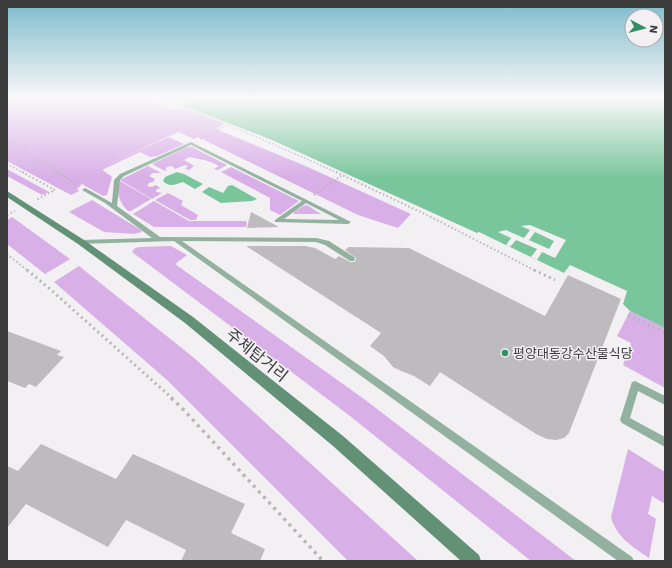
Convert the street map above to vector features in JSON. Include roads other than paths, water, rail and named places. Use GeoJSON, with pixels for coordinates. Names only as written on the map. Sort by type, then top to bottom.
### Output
{"type":"FeatureCollection","features":[{"type":"Feature","properties":{"kind":"main road","name":"주체탑거리"},"geometry":{"type":"LineString","coordinates":[[7,193],[81,242],[189,320],[338,441],[473,561]]}},
{"type":"Feature","properties":{"kind":"lane"},"geometry":{"type":"LineString","coordinates":[[114,207],[116,180],[122,175],[191,144],[306,200],[348,222],[277,221],[306,200]]}},
{"type":"Feature","properties":{"kind":"lane"},"geometry":{"type":"LineString","coordinates":[[86,190],[114,207],[158,239]]}},
{"type":"Feature","properties":{"kind":"lane"},"geometry":{"type":"LineString","coordinates":[[81,242],[158,239],[316,240],[327,243],[352,259]]}},
{"type":"Feature","properties":{"kind":"lane"},"geometry":{"type":"LineString","coordinates":[[175,239],[628,561]]}},
{"type":"Feature","properties":{"kind":"lane"},"geometry":{"type":"LineString","coordinates":[[665,401],[635,385],[625,420],[665,442]]}},
{"type":"Feature","properties":{"kind":"place","name":"평양대동강수산물식당"},"geometry":{"type":"Point","coordinates":[505,353]}}]}
